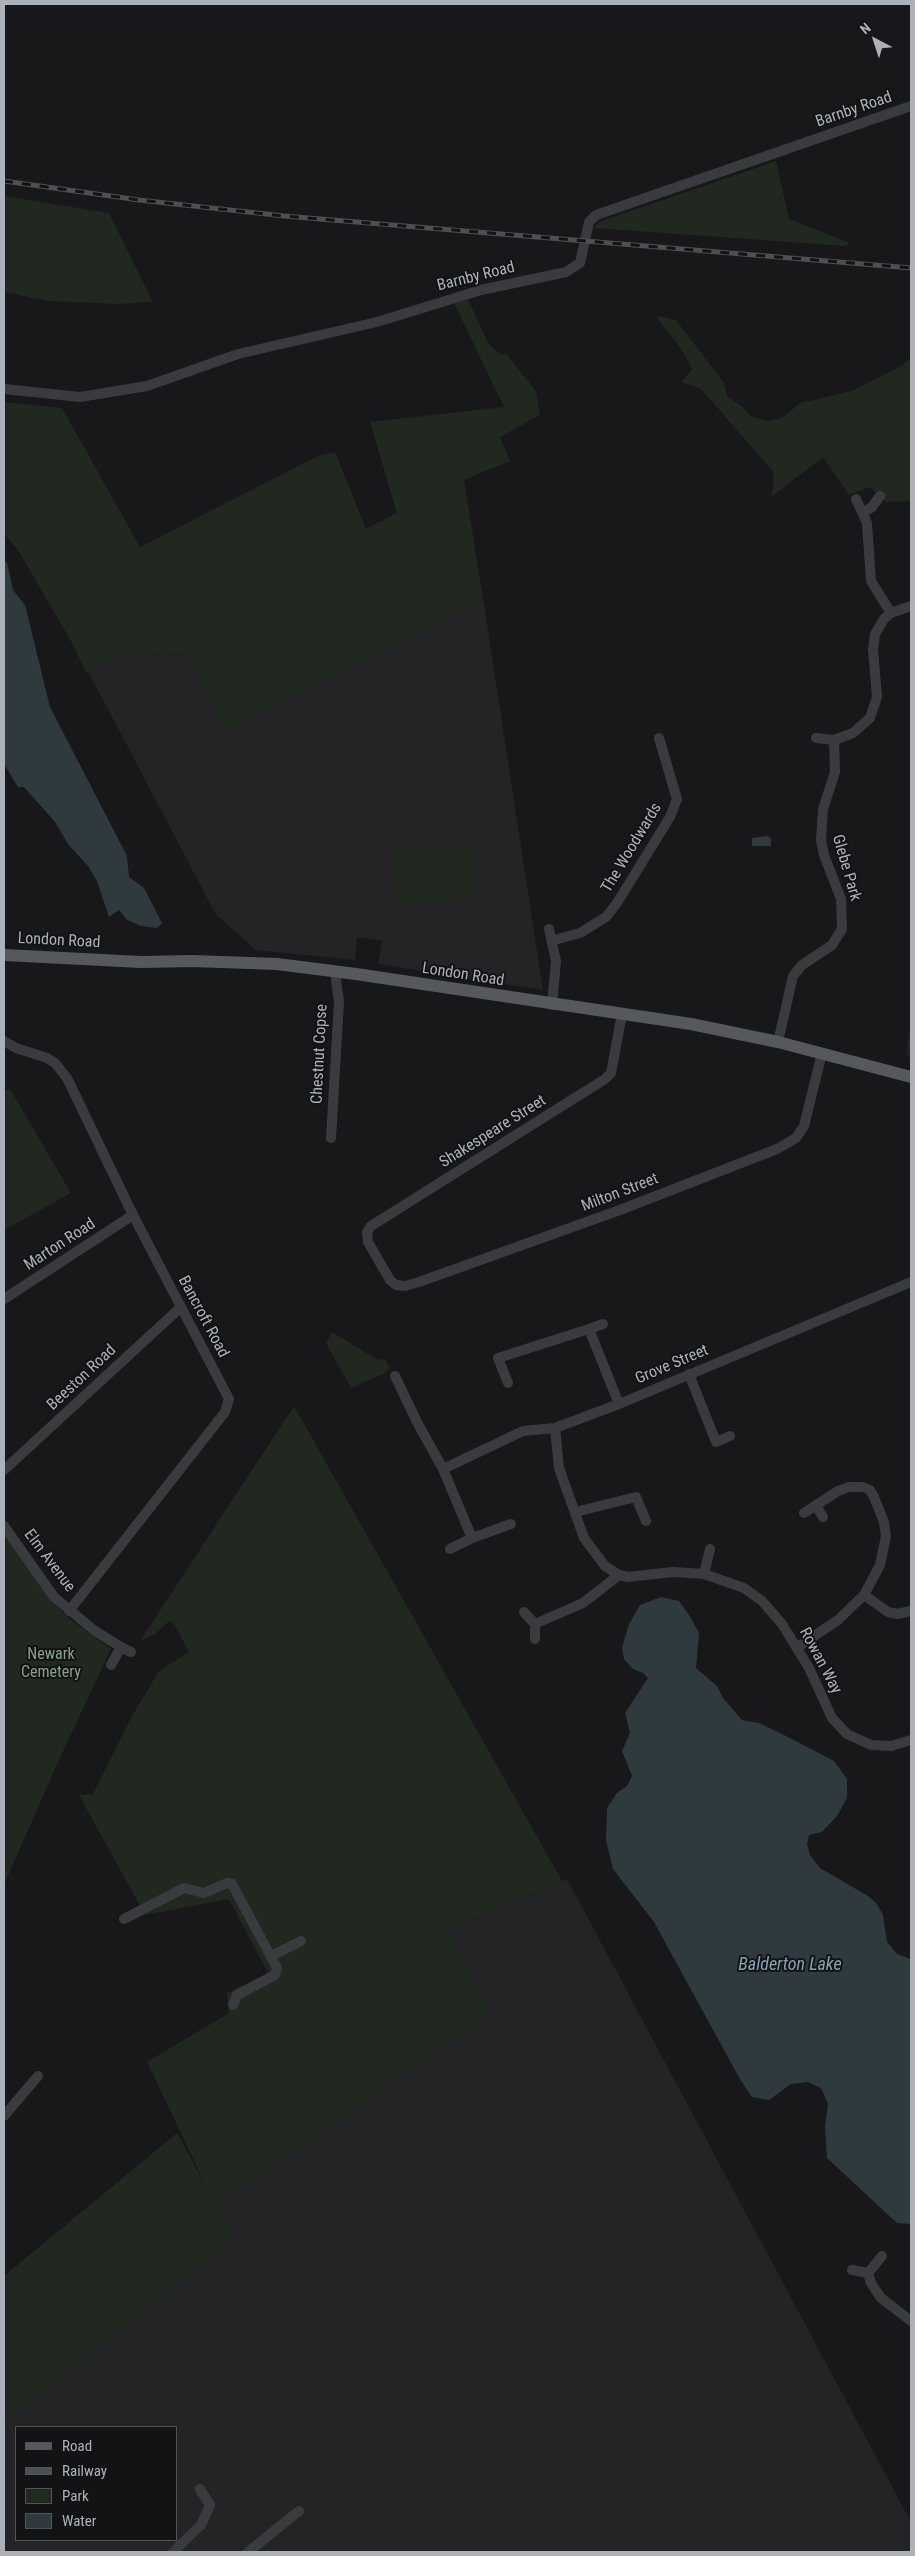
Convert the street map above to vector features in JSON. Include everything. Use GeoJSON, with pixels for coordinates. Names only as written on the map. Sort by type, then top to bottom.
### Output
{"type":"FeatureCollection","features":[{"type":"Feature","properties":{"kind":"main road","name":"London Road"},"geometry":{"type":"LineString","coordinates":[[4,955],[141,962],[193,961],[277,964],[691,1024],[778,1042],[911,1077]]}},
{"type":"Feature","properties":{"kind":"street","name":"Barnby Road"},"geometry":{"type":"LineString","coordinates":[[4,389],[80,397],[147,386],[238,354],[377,322],[481,290],[566,272],[580,264],[589,222],[596,215],[911,106]]}},
{"type":"Feature","properties":{"kind":"street"},"geometry":{"type":"LineString","coordinates":[[863,513],[872,507],[880,496]]}},
{"type":"Feature","properties":{"kind":"street"},"geometry":{"type":"LineString","coordinates":[[856,499],[863,513],[868,535],[870,576],[877,593],[891,613]]}},
{"type":"Feature","properties":{"kind":"street"},"geometry":{"type":"LineString","coordinates":[[816,738],[834,740],[856,732],[864,725],[874,709],[877,697],[873,641],[878,626],[891,613],[911,606]]}},
{"type":"Feature","properties":{"kind":"street","name":"The Woodwards"},"geometry":{"type":"LineString","coordinates":[[554,940],[580,933],[595,925],[612,910],[676,807],[676,791],[659,738]]}},
{"type":"Feature","properties":{"kind":"street","name":"Glebe Park"},"geometry":{"type":"LineString","coordinates":[[778,1042],[794,976],[807,960],[832,945],[842,929],[842,899],[824,855],[821,840],[823,809],[835,772],[834,740]]}},
{"type":"Feature","properties":{"kind":"street"},"geometry":{"type":"LineString","coordinates":[[549,929],[554,940],[556,970],[552,1005]]}},
{"type":"Feature","properties":{"kind":"street","name":"Chestnut Copse"},"geometry":{"type":"LineString","coordinates":[[331,1138],[338,1002],[335,972]]}},
{"type":"Feature","properties":{"kind":"street","name":"Shakespeare Street"},"geometry":{"type":"LineString","coordinates":[[378,1261],[368,1242],[368,1232],[378,1220],[567,1104],[611,1073],[622,1014]]}},
{"type":"Feature","properties":{"kind":"street","name":"Bancroft Road"},"geometry":{"type":"LineString","coordinates":[[4,1041],[16,1048],[47,1058],[61,1069],[133,1215],[227,1394],[228,1405],[69,1611]]}},
{"type":"Feature","properties":{"kind":"street","name":"Milton Street"},"geometry":{"type":"LineString","coordinates":[[378,1261],[390,1280],[396,1285],[405,1286],[611,1213],[776,1149],[796,1138],[804,1126],[822,1053]]}},
{"type":"Feature","properties":{"kind":"street","name":"Marton Road"},"geometry":{"type":"LineString","coordinates":[[4,1299],[133,1215]]}},
{"type":"Feature","properties":{"kind":"street","name":"Grove Street"},"geometry":{"type":"LineString","coordinates":[[443,1469],[523,1430],[555,1428],[619,1404],[911,1282]]}},
{"type":"Feature","properties":{"kind":"street","name":"Beeston Road"},"geometry":{"type":"LineString","coordinates":[[4,1470],[180,1307]]}},
{"type":"Feature","properties":{"kind":"street"},"geometry":{"type":"LineString","coordinates":[[508,1383],[498,1358],[603,1324]]}},
{"type":"Feature","properties":{"kind":"street"},"geometry":{"type":"LineString","coordinates":[[589,1330],[619,1404]]}},
{"type":"Feature","properties":{"kind":"street"},"geometry":{"type":"LineString","coordinates":[[689,1374],[716,1442],[730,1436]]}},
{"type":"Feature","properties":{"kind":"street"},"geometry":{"type":"LineString","coordinates":[[395,1376],[417,1422],[443,1469],[472,1538]]}},
{"type":"Feature","properties":{"kind":"street"},"geometry":{"type":"LineString","coordinates":[[536,1624],[583,1603],[619,1575],[605,1566],[584,1538],[560,1468],[555,1428]]}},
{"type":"Feature","properties":{"kind":"street"},"geometry":{"type":"LineString","coordinates":[[798,1647],[838,1620],[864,1595],[880,1565],[886,1536],[884,1522],[874,1497],[867,1489],[849,1487],[804,1513]]}},
{"type":"Feature","properties":{"kind":"street"},"geometry":{"type":"LineString","coordinates":[[575,1512],[636,1497],[646,1521]]}},
{"type":"Feature","properties":{"kind":"street"},"geometry":{"type":"LineString","coordinates":[[816,1506],[823,1517]]}},
{"type":"Feature","properties":{"kind":"street"},"geometry":{"type":"LineString","coordinates":[[450,1549],[472,1538],[511,1524]]}},
{"type":"Feature","properties":{"kind":"street","name":"Elm Avenue"},"geometry":{"type":"LineString","coordinates":[[4,1526],[42,1583],[69,1611],[132,1652]]}},
{"type":"Feature","properties":{"kind":"street"},"geometry":{"type":"LineString","coordinates":[[704,1574],[710,1549]]}},
{"type":"Feature","properties":{"kind":"street","name":"Rowan Way"},"geometry":{"type":"LineString","coordinates":[[619,1575],[639,1577],[673,1572],[704,1574],[744,1588],[762,1601],[782,1624],[798,1647],[832,1718],[847,1734],[871,1745],[891,1746],[911,1740]]}},
{"type":"Feature","properties":{"kind":"street"},"geometry":{"type":"LineString","coordinates":[[864,1595],[888,1612],[897,1614],[911,1611]]}},
{"type":"Feature","properties":{"kind":"street"},"geometry":{"type":"LineString","coordinates":[[524,1612],[536,1624],[535,1639]]}},
{"type":"Feature","properties":{"kind":"street"},"geometry":{"type":"LineString","coordinates":[[111,1665],[121,1646]]}},
{"type":"Feature","properties":{"kind":"street"},"geometry":{"type":"LineString","coordinates":[[124,1919],[184,1888],[204,1893],[227,1883],[232,1884],[277,1968],[275,1975],[238,1995],[233,2005]]}},
{"type":"Feature","properties":{"kind":"street"},"geometry":{"type":"LineString","coordinates":[[270,1956],[301,1941]]}},
{"type":"Feature","properties":{"kind":"street"},"geometry":{"type":"LineString","coordinates":[[4,2116],[38,2076]]}},
{"type":"Feature","properties":{"kind":"street"},"geometry":{"type":"LineString","coordinates":[[868,2273],[882,2256]]}},
{"type":"Feature","properties":{"kind":"street"},"geometry":{"type":"LineString","coordinates":[[852,2270],[868,2273]]}},
{"type":"Feature","properties":{"kind":"street"},"geometry":{"type":"LineString","coordinates":[[868,2273],[871,2283],[881,2298],[911,2321]]}},
{"type":"Feature","properties":{"kind":"street"},"geometry":{"type":"LineString","coordinates":[[173,2552],[201,2525],[210,2505],[200,2489]]}},
{"type":"Feature","properties":{"kind":"street"},"geometry":{"type":"LineString","coordinates":[[248,2552],[299,2511]]}},
{"type":"Feature","properties":{"kind":"shaded area"},"geometry":{"type":"Polygon","coordinates":[[[483,598],[543,990],[378,964],[382,941],[357,937],[355,960],[256,950],[216,915],[89,673],[111,659],[189,653],[226,731],[483,598]]]}},
{"type":"Feature","properties":{"kind":"shaded area"},"geometry":{"type":"Polygon","coordinates":[[[911,1020],[911,1059],[906,1053],[911,1020]]]}},
{"type":"Feature","properties":{"kind":"shaded area"},"geometry":{"type":"Polygon","coordinates":[[[567,1879],[911,2522],[911,2552],[4,2552],[4,2423],[233,2239],[216,2206],[489,2015],[448,1930],[567,1879]]]}},
{"type":"Feature","properties":{"kind":"green space"},"geometry":{"type":"Polygon","coordinates":[[[776,161],[789,219],[850,243],[845,246],[594,228],[599,222],[776,161]]]}},
{"type":"Feature","properties":{"kind":"green space"},"geometry":{"type":"Polygon","coordinates":[[[4,196],[109,213],[153,302],[116,304],[48,301],[4,292],[4,196]]]}},
{"type":"Feature","properties":{"kind":"green space"},"geometry":{"type":"Polygon","coordinates":[[[468,299],[487,341],[498,353],[507,355],[536,391],[540,415],[500,437],[510,461],[464,480],[483,598],[226,731],[188,653],[111,659],[89,673],[86,672],[71,641],[18,550],[4,534],[4,402],[62,408],[140,547],[318,456],[335,452],[366,529],[397,513],[370,422],[504,407],[454,303],[468,299]]]}},
{"type":"Feature","properties":{"kind":"green space"},"geometry":{"type":"Polygon","coordinates":[[[656,316],[676,320],[724,383],[727,396],[744,408],[751,417],[769,421],[784,417],[800,403],[852,391],[901,366],[911,358],[911,501],[886,502],[870,487],[849,495],[823,457],[771,497],[774,481],[772,470],[701,389],[682,382],[692,369],[684,353],[656,316]]]}},
{"type":"Feature","properties":{"kind":"green space"},"geometry":{"type":"Polygon","coordinates":[[[474,844],[477,899],[396,904],[392,849],[474,844]]]}},
{"type":"Feature","properties":{"kind":"green space"},"geometry":{"type":"Polygon","coordinates":[[[10,1089],[71,1193],[4,1230],[4,1092],[10,1089]]]}},
{"type":"Feature","properties":{"kind":"green space"},"geometry":{"type":"Polygon","coordinates":[[[332,1332],[376,1359],[385,1360],[390,1368],[385,1373],[351,1388],[326,1343],[332,1332]]]}},
{"type":"Feature","properties":{"kind":"green space"},"geometry":{"type":"Polygon","coordinates":[[[294,1406],[562,1881],[448,1930],[489,2015],[216,2206],[234,2239],[4,2423],[4,2276],[177,2133],[207,2188],[147,2062],[229,2013],[227,1993],[268,1973],[229,1899],[145,1915],[79,1795],[93,1794],[132,1716],[159,1671],[189,1652],[174,1624],[169,1621],[154,1635],[140,1641],[294,1406]]]}},
{"type":"Feature","properties":{"kind":"green space","name":"Newark Cemetery"},"geometry":{"type":"Polygon","coordinates":[[[4,1534],[41,1587],[67,1617],[111,1649],[57,1764],[4,1885],[4,1534]]]}},
{"type":"Feature","properties":{"kind":"water"},"geometry":{"type":"Polygon","coordinates":[[[4,560],[7,563],[13,590],[25,605],[50,707],[127,856],[129,877],[144,888],[162,923],[157,928],[141,926],[127,920],[119,910],[109,917],[97,881],[88,866],[68,844],[55,822],[24,787],[18,787],[4,764],[4,560]]]}},
{"type":"Feature","properties":{"kind":"water"},"geometry":{"type":"Polygon","coordinates":[[[767,836],[771,838],[771,846],[752,846],[752,838],[767,836]]]}},
{"type":"Feature","properties":{"kind":"water","name":"Balderton Lake"},"geometry":{"type":"Polygon","coordinates":[[[661,1597],[679,1601],[689,1615],[699,1633],[696,1668],[717,1686],[723,1698],[742,1720],[759,1723],[834,1761],[847,1779],[847,1798],[837,1816],[822,1832],[809,1835],[807,1844],[810,1855],[820,1868],[868,1896],[877,1904],[883,1915],[887,1942],[897,1954],[911,1959],[911,2224],[897,2223],[827,2158],[825,2127],[828,2104],[821,2088],[808,2082],[791,2084],[769,2100],[752,2097],[741,2081],[654,1922],[613,1869],[606,1840],[607,1808],[617,1793],[627,1786],[632,1776],[622,1751],[630,1733],[625,1713],[648,1678],[643,1673],[633,1669],[624,1659],[622,1648],[629,1624],[640,1605],[661,1597]]]}},
{"type":"Feature","properties":{"kind":"railway"},"geometry":{"type":"LineString","coordinates":[[4,181],[139,200],[284,216],[911,268]]}}]}
